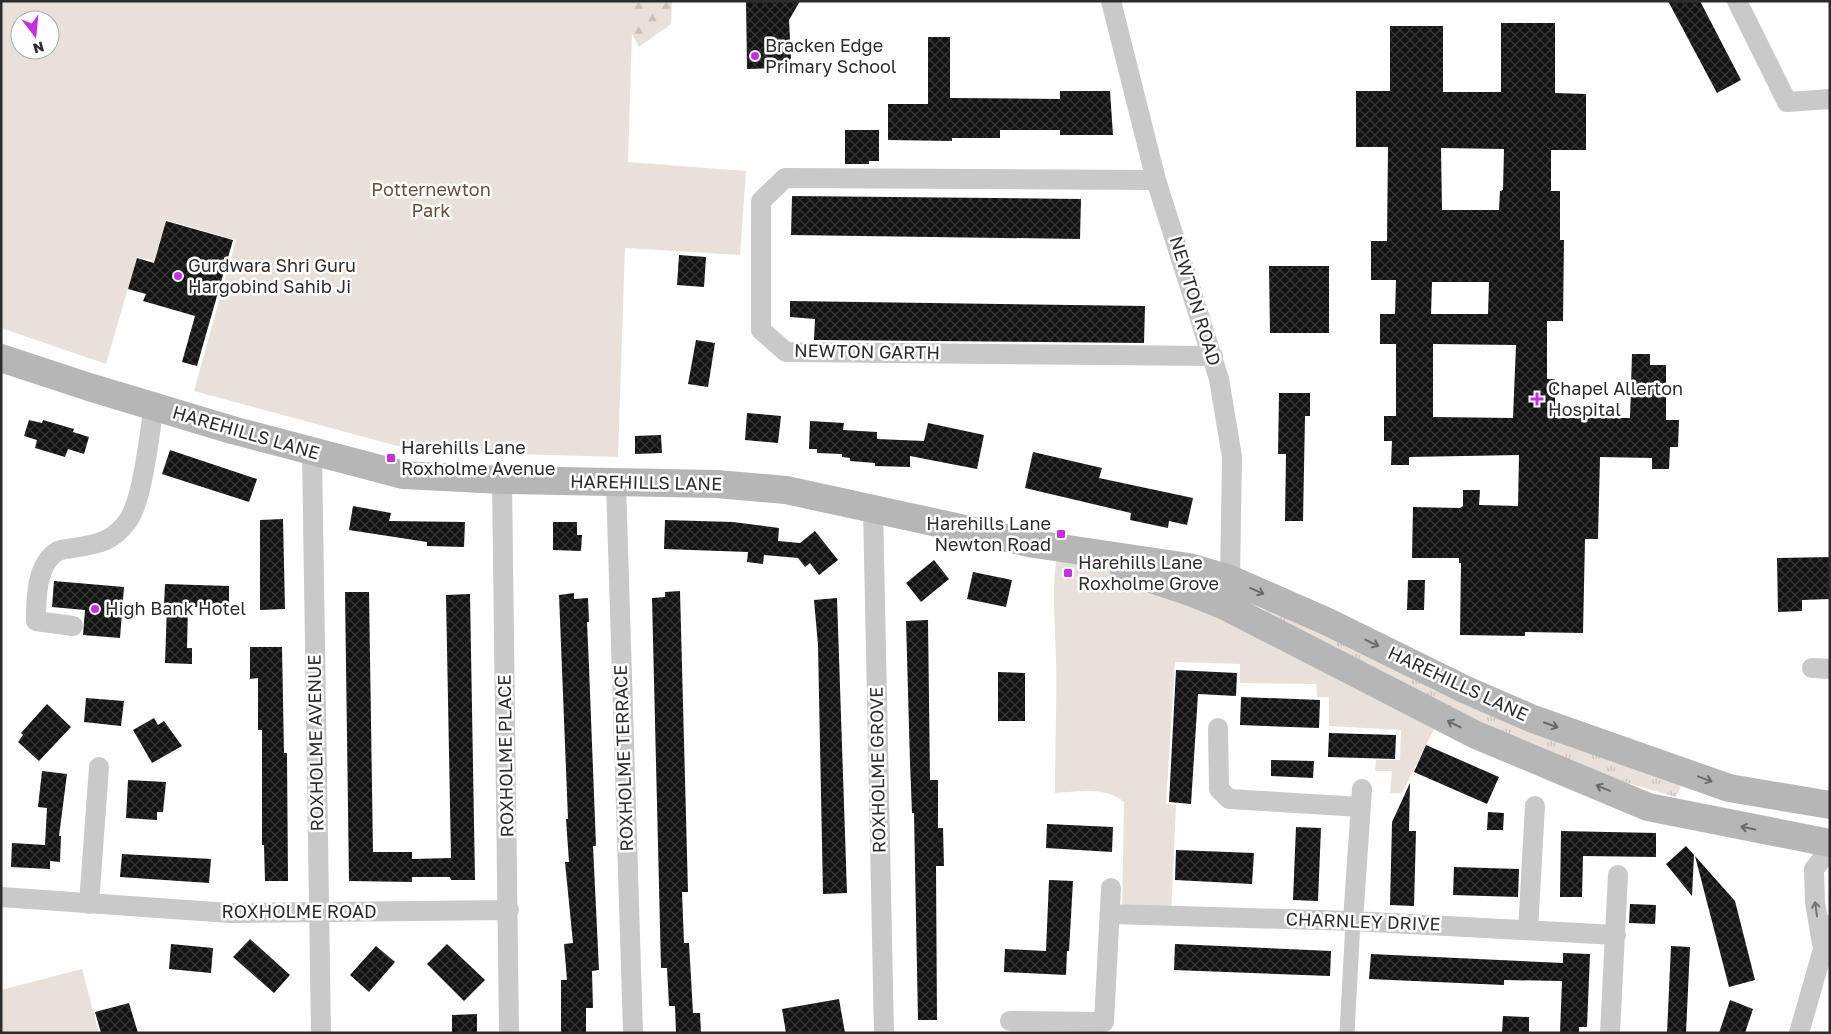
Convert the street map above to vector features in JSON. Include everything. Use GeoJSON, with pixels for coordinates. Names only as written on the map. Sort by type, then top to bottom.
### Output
{"type":"FeatureCollection","features":[{"type":"Feature","properties":{"kind":"main road","name":"HAREHILLS LANE"},"geometry":{"type":"LineString","coordinates":[[1,358],[154,407],[312,453],[403,475],[502,480],[717,484],[786,490],[873,507],[1025,542],[1090,554],[1189,567],[1230,579],[1328,622],[1466,690],[1534,719],[1730,788],[1830,806]]}},
{"type":"Feature","properties":{"kind":"main road","name":"HAREHILLS LANE"},"geometry":{"type":"LineString","coordinates":[[1090,554],[1135,576],[1193,593],[1225,606],[1476,735],[1648,807],[1830,843]]}},
{"type":"Feature","properties":{"kind":"main road"},"geometry":{"type":"LineString","coordinates":[[1730,788],[1745,803],[1824,826],[1830,836]]}},
{"type":"Feature","properties":{"kind":"street","name":"NEWTON ROAD"},"geometry":{"type":"LineString","coordinates":[[1111,1],[1156,180],[1213,356],[1232,457],[1230,579],[1225,606]]}},
{"type":"Feature","properties":{"kind":"street"},"geometry":{"type":"LineString","coordinates":[[1737,1],[1787,102],[1830,99]]}},
{"type":"Feature","properties":{"kind":"street","name":"NEWTON GARTH"},"geometry":{"type":"LineString","coordinates":[[1156,180],[785,178],[762,201],[761,330],[786,352],[1213,356]]}},
{"type":"Feature","properties":{"kind":"street"},"geometry":{"type":"LineString","coordinates":[[73,626],[36,621],[39,580],[47,562],[58,551],[96,545],[116,534],[128,521],[136,500],[154,407]]}},
{"type":"Feature","properties":{"kind":"street","name":"ROXHOLME AVENUE"},"geometry":{"type":"LineString","coordinates":[[312,453],[321,1033]]}},
{"type":"Feature","properties":{"kind":"street","name":"ROXHOLME PLACE"},"geometry":{"type":"LineString","coordinates":[[502,480],[509,910],[509,1033]]}},
{"type":"Feature","properties":{"kind":"street","name":"ROXHOLME TERRACE"},"geometry":{"type":"LineString","coordinates":[[616,483],[633,1033]]}},
{"type":"Feature","properties":{"kind":"street","name":"ROXHOLME GROVE"},"geometry":{"type":"LineString","coordinates":[[873,507],[884,1033]]}},
{"type":"Feature","properties":{"kind":"street"},"geometry":{"type":"LineString","coordinates":[[1218,728],[1219,789],[1229,799],[1361,798],[1347,1033]]}},
{"type":"Feature","properties":{"kind":"street"},"geometry":{"type":"LineString","coordinates":[[89,904],[99,767]]}},
{"type":"Feature","properties":{"kind":"street"},"geometry":{"type":"LineString","coordinates":[[1528,930],[1535,806]]}},
{"type":"Feature","properties":{"kind":"street","name":"HAREHILLS LANE"},"geometry":{"type":"LineString","coordinates":[[1779,834],[1801,846],[1814,869]]}},
{"type":"Feature","properties":{"kind":"street"},"geometry":{"type":"LineString","coordinates":[[1822,948],[1815,902],[1814,869],[1830,848]]}},
{"type":"Feature","properties":{"kind":"street"},"geometry":{"type":"LineString","coordinates":[[1610,1033],[1618,875]]}},
{"type":"Feature","properties":{"kind":"street"},"geometry":{"type":"LineString","coordinates":[[1010,1021],[1031,1027],[1104,1022],[1111,888]]}},
{"type":"Feature","properties":{"kind":"street","name":"ROXHOLME ROAD"},"geometry":{"type":"LineString","coordinates":[[1,897],[230,913],[509,910]]}},
{"type":"Feature","properties":{"kind":"street","name":"CHARNLEY DRIVE"},"geometry":{"type":"LineString","coordinates":[[1110,914],[1353,921],[1616,935]]}},
{"type":"Feature","properties":{"kind":"street"},"geometry":{"type":"LineString","coordinates":[[1799,1033],[1830,925]]}},
{"type":"Feature","properties":{"kind":"green space","name":"Potternewton Park"},"geometry":{"type":"Polygon","coordinates":[[[1,1],[633,1],[628,162],[746,171],[740,255],[625,248],[618,457],[416,451],[194,391],[236,240],[166,220],[154,261],[137,257],[106,364],[1,328],[1,1]]]}},
{"type":"Feature","properties":{"kind":"green space"},"geometry":{"type":"Polygon","coordinates":[[[615,1],[672,1],[671,24],[639,47],[615,1]]]}},
{"type":"Feature","properties":{"kind":"green space"},"geometry":{"type":"Polygon","coordinates":[[[1058,548],[1091,554],[1440,717],[1402,793],[1390,793],[1392,771],[1375,771],[1376,760],[1400,760],[1401,730],[1329,726],[1329,697],[1317,697],[1316,684],[1240,683],[1240,664],[1175,662],[1166,804],[1176,805],[1171,916],[1122,915],[1124,802],[1117,797],[1100,792],[1055,793],[1056,676],[1054,590],[1058,548]]]}},
{"type":"Feature","properties":{"kind":"green space"},"geometry":{"type":"Polygon","coordinates":[[[1266,608],[1683,782],[1676,797],[1607,777],[1522,742],[1263,617],[1266,608]]]}},
{"type":"Feature","properties":{"kind":"green space"},"geometry":{"type":"Polygon","coordinates":[[[82,969],[99,1033],[1,1033],[1,990],[82,969]]]}},
{"type":"Feature","properties":{"kind":"building"},"geometry":{"type":"Polygon","coordinates":[[[746,1],[800,1],[789,20],[791,58],[785,68],[747,69],[746,1]]]}},
{"type":"Feature","properties":{"kind":"building"},"geometry":{"type":"Polygon","coordinates":[[[1668,1],[1700,1],[1741,80],[1717,93],[1668,1]]]}},
{"type":"Feature","properties":{"kind":"building"},"geometry":{"type":"Polygon","coordinates":[[[1501,23],[1555,23],[1555,93],[1586,94],[1586,150],[1551,150],[1551,191],[1560,191],[1560,240],[1564,240],[1563,321],[1547,321],[1547,379],[1555,379],[1555,418],[1630,418],[1632,354],[1650,354],[1650,365],[1666,365],[1666,420],[1679,420],[1678,447],[1670,447],[1669,469],[1652,469],[1652,458],[1600,457],[1598,539],[1585,539],[1583,633],[1525,632],[1525,636],[1460,635],[1461,563],[1459,563],[1459,558],[1412,558],[1413,507],[1460,508],[1463,506],[1463,490],[1480,490],[1479,505],[1518,506],[1519,455],[1409,457],[1409,465],[1391,465],[1392,441],[1384,441],[1384,416],[1396,416],[1396,344],[1380,344],[1380,314],[1395,314],[1396,280],[1371,280],[1371,241],[1387,241],[1388,147],[1356,147],[1356,91],[1390,91],[1390,26],[1443,26],[1443,92],[1501,92],[1501,23]],[[1441,148],[1442,210],[1499,210],[1500,191],[1503,190],[1504,149],[1441,148]],[[1432,282],[1431,314],[1488,314],[1489,282],[1432,282]],[[1433,344],[1433,417],[1513,418],[1516,345],[1433,344]]]}},
{"type":"Feature","properties":{"kind":"building"},"geometry":{"type":"Polygon","coordinates":[[[928,37],[950,37],[950,98],[1060,99],[1060,91],[1110,91],[1113,135],[1060,135],[1060,130],[1000,130],[1000,138],[952,138],[952,141],[888,140],[888,104],[928,104],[928,37]]]}},
{"type":"Feature","properties":{"kind":"building"},"geometry":{"type":"Polygon","coordinates":[[[845,130],[879,130],[879,161],[869,161],[869,164],[845,164],[845,130]]]}},
{"type":"Feature","properties":{"kind":"building"},"geometry":{"type":"Polygon","coordinates":[[[792,196],[1081,199],[1080,239],[791,235],[792,196]]]}},
{"type":"Feature","properties":{"kind":"building","name":"Gurdwara Shri Guru Hargobind Sahib Ji"},"geometry":{"type":"Polygon","coordinates":[[[166,221],[233,240],[197,366],[182,362],[195,316],[143,301],[146,294],[128,289],[137,258],[154,263],[166,221]]]}},
{"type":"Feature","properties":{"kind":"building"},"geometry":{"type":"Polygon","coordinates":[[[679,255],[706,257],[704,287],[677,285],[679,255]]]}},
{"type":"Feature","properties":{"kind":"building"},"geometry":{"type":"Polygon","coordinates":[[[1269,266],[1329,266],[1329,333],[1270,333],[1269,266]]]}},
{"type":"Feature","properties":{"kind":"building"},"geometry":{"type":"Polygon","coordinates":[[[790,301],[1145,306],[1144,343],[814,340],[815,319],[790,317],[790,301]]]}},
{"type":"Feature","properties":{"kind":"building"},"geometry":{"type":"Polygon","coordinates":[[[696,340],[715,343],[708,387],[688,384],[696,340]]]}},
{"type":"Feature","properties":{"kind":"building"},"geometry":{"type":"Polygon","coordinates":[[[1279,393],[1310,393],[1310,416],[1305,416],[1303,521],[1285,521],[1286,454],[1278,454],[1279,393]]]}},
{"type":"Feature","properties":{"kind":"building"},"geometry":{"type":"Polygon","coordinates":[[[747,413],[781,416],[778,443],[745,440],[747,413]]]}},
{"type":"Feature","properties":{"kind":"building"},"geometry":{"type":"Polygon","coordinates":[[[29,420],[42,423],[43,420],[74,429],[73,432],[89,437],[84,454],[68,449],[65,457],[35,448],[37,440],[24,436],[29,420]]]}},
{"type":"Feature","properties":{"kind":"building"},"geometry":{"type":"Polygon","coordinates":[[[810,421],[844,423],[843,430],[877,432],[877,439],[924,441],[928,423],[984,435],[977,469],[910,456],[910,467],[875,466],[875,463],[850,461],[850,458],[842,457],[842,454],[817,453],[817,449],[809,449],[810,421]]]}},
{"type":"Feature","properties":{"kind":"building"},"geometry":{"type":"Polygon","coordinates":[[[661,435],[662,453],[635,454],[635,436],[661,435]]]}},
{"type":"Feature","properties":{"kind":"building"},"geometry":{"type":"Polygon","coordinates":[[[170,450],[257,479],[249,502],[162,474],[170,450]]]}},
{"type":"Feature","properties":{"kind":"building"},"geometry":{"type":"Polygon","coordinates":[[[1033,452],[1102,468],[1099,478],[1193,498],[1187,525],[1169,521],[1168,528],[1130,520],[1131,513],[1025,488],[1033,452]]]}},
{"type":"Feature","properties":{"kind":"building"},"geometry":{"type":"Polygon","coordinates":[[[353,506],[391,513],[389,521],[465,522],[464,547],[427,546],[427,542],[349,530],[353,506]]]}},
{"type":"Feature","properties":{"kind":"building"},"geometry":{"type":"Polygon","coordinates":[[[283,519],[285,609],[260,610],[260,520],[283,519]]]}},
{"type":"Feature","properties":{"kind":"building"},"geometry":{"type":"Polygon","coordinates":[[[665,520],[733,522],[779,528],[778,541],[800,543],[815,531],[838,560],[819,575],[810,563],[805,567],[798,558],[764,555],[763,564],[747,562],[748,552],[664,549],[665,520]]]}},
{"type":"Feature","properties":{"kind":"building"},"geometry":{"type":"Polygon","coordinates":[[[553,522],[577,522],[577,535],[582,535],[581,551],[553,550],[553,522]]]}},
{"type":"Feature","properties":{"kind":"building"},"geometry":{"type":"Polygon","coordinates":[[[1830,557],[1830,599],[1802,600],[1802,611],[1778,612],[1777,558],[1830,557]]]}},
{"type":"Feature","properties":{"kind":"building"},"geometry":{"type":"Polygon","coordinates":[[[934,560],[949,579],[921,602],[906,583],[934,560]]]}},
{"type":"Feature","properties":{"kind":"building"},"geometry":{"type":"Polygon","coordinates":[[[973,572],[1012,580],[1006,607],[967,599],[973,572]]]}},
{"type":"Feature","properties":{"kind":"building"},"geometry":{"type":"Polygon","coordinates":[[[1408,580],[1425,580],[1424,610],[1407,610],[1408,580]]]}},
{"type":"Feature","properties":{"kind":"building","name":"High Bank Hotel"},"geometry":{"type":"Polygon","coordinates":[[[54,581],[124,587],[120,638],[83,635],[85,610],[52,607],[54,581]]]}},
{"type":"Feature","properties":{"kind":"building"},"geometry":{"type":"Polygon","coordinates":[[[165,584],[229,586],[229,607],[188,607],[187,648],[192,648],[192,664],[165,663],[167,606],[164,606],[165,584]]]}},
{"type":"Feature","properties":{"kind":"building"},"geometry":{"type":"Polygon","coordinates":[[[680,591],[688,892],[682,892],[684,943],[689,943],[693,1013],[700,1013],[701,1033],[676,1033],[675,1006],[669,1006],[667,968],[661,968],[652,598],[665,597],[665,592],[680,591]]]}},
{"type":"Feature","properties":{"kind":"building"},"geometry":{"type":"Polygon","coordinates":[[[345,592],[369,592],[373,852],[412,852],[412,859],[451,858],[446,595],[470,594],[475,880],[451,880],[450,877],[412,877],[412,882],[349,881],[345,592]]]}},
{"type":"Feature","properties":{"kind":"building"},"geometry":{"type":"Polygon","coordinates":[[[574,593],[574,599],[588,598],[589,622],[587,622],[596,846],[593,846],[599,970],[592,971],[593,1008],[586,1008],[586,1033],[561,1033],[561,980],[567,980],[564,944],[573,943],[565,862],[569,862],[559,595],[574,593]]]}},
{"type":"Feature","properties":{"kind":"building"},"geometry":{"type":"Polygon","coordinates":[[[837,598],[847,893],[823,894],[818,645],[814,600],[837,598]]]}},
{"type":"Feature","properties":{"kind":"building"},"geometry":{"type":"Polygon","coordinates":[[[928,620],[930,780],[938,780],[938,828],[943,828],[944,866],[936,866],[937,1020],[918,1020],[914,813],[912,813],[906,621],[928,620]]]}},
{"type":"Feature","properties":{"kind":"building"},"geometry":{"type":"Polygon","coordinates":[[[250,647],[282,647],[284,753],[287,753],[288,881],[265,881],[264,845],[262,845],[262,730],[258,730],[258,678],[250,679],[250,647]]]}},
{"type":"Feature","properties":{"kind":"building"},"geometry":{"type":"Polygon","coordinates":[[[1176,670],[1237,673],[1236,696],[1198,694],[1191,804],[1169,802],[1176,670]]]}},
{"type":"Feature","properties":{"kind":"building"},"geometry":{"type":"Polygon","coordinates":[[[998,672],[1025,673],[1025,721],[998,721],[998,672]]]}},
{"type":"Feature","properties":{"kind":"building"},"geometry":{"type":"Polygon","coordinates":[[[1241,697],[1320,700],[1319,728],[1240,725],[1241,697]]]}},
{"type":"Feature","properties":{"kind":"building"},"geometry":{"type":"Polygon","coordinates":[[[86,698],[124,701],[121,726],[84,722],[86,698]]]}},
{"type":"Feature","properties":{"kind":"building"},"geometry":{"type":"Polygon","coordinates":[[[47,704],[71,727],[39,761],[18,742],[23,735],[21,733],[47,704]]]}},
{"type":"Feature","properties":{"kind":"building"},"geometry":{"type":"Polygon","coordinates":[[[154,718],[158,725],[164,721],[182,746],[152,763],[133,730],[154,718]]]}},
{"type":"Feature","properties":{"kind":"building"},"geometry":{"type":"Polygon","coordinates":[[[1329,733],[1396,735],[1395,759],[1328,757],[1329,733]]]}},
{"type":"Feature","properties":{"kind":"building"},"geometry":{"type":"Polygon","coordinates":[[[1426,745],[1499,777],[1487,804],[1414,772],[1426,745]]]}},
{"type":"Feature","properties":{"kind":"building"},"geometry":{"type":"Polygon","coordinates":[[[1271,760],[1314,761],[1313,778],[1271,776],[1271,760]]]}},
{"type":"Feature","properties":{"kind":"building"},"geometry":{"type":"Polygon","coordinates":[[[42,771],[67,774],[59,836],[61,836],[60,862],[50,861],[50,869],[11,867],[12,843],[45,845],[47,808],[38,807],[42,771]]]}},
{"type":"Feature","properties":{"kind":"building"},"geometry":{"type":"Polygon","coordinates":[[[128,780],[166,782],[163,812],[157,812],[157,820],[126,818],[128,780]]]}},
{"type":"Feature","properties":{"kind":"building"},"geometry":{"type":"Polygon","coordinates":[[[1410,783],[1409,831],[1416,831],[1414,906],[1390,905],[1392,822],[1410,783]]]}},
{"type":"Feature","properties":{"kind":"building"},"geometry":{"type":"Polygon","coordinates":[[[1488,812],[1504,813],[1503,830],[1487,830],[1488,812]]]}},
{"type":"Feature","properties":{"kind":"building"},"geometry":{"type":"Polygon","coordinates":[[[1047,824],[1113,827],[1112,852],[1046,848],[1047,824]]]}},
{"type":"Feature","properties":{"kind":"building"},"geometry":{"type":"Polygon","coordinates":[[[1296,827],[1321,828],[1318,901],[1293,900],[1296,827]]]}},
{"type":"Feature","properties":{"kind":"building"},"geometry":{"type":"Polygon","coordinates":[[[1561,831],[1656,833],[1656,857],[1583,856],[1582,897],[1560,897],[1561,831]]]}},
{"type":"Feature","properties":{"kind":"building"},"geometry":{"type":"Polygon","coordinates":[[[1686,846],[1694,855],[1692,896],[1666,864],[1686,846]]]}},
{"type":"Feature","properties":{"kind":"building"},"geometry":{"type":"Polygon","coordinates":[[[1176,850],[1254,853],[1252,884],[1175,880],[1176,850]]]}},
{"type":"Feature","properties":{"kind":"building"},"geometry":{"type":"Polygon","coordinates":[[[122,854],[211,859],[209,883],[120,877],[122,854]]]}},
{"type":"Feature","properties":{"kind":"building"},"geometry":{"type":"Polygon","coordinates":[[[1695,856],[1735,901],[1755,980],[1729,987],[1695,856]]]}},
{"type":"Feature","properties":{"kind":"building"},"geometry":{"type":"Polygon","coordinates":[[[1454,867],[1519,869],[1518,897],[1453,895],[1454,867]]]}},
{"type":"Feature","properties":{"kind":"building"},"geometry":{"type":"Polygon","coordinates":[[[1049,880],[1073,881],[1066,975],[1004,972],[1005,949],[1046,951],[1049,880]]]}},
{"type":"Feature","properties":{"kind":"building"},"geometry":{"type":"Polygon","coordinates":[[[1630,904],[1656,905],[1655,924],[1629,923],[1630,904]]]}},
{"type":"Feature","properties":{"kind":"building"},"geometry":{"type":"Polygon","coordinates":[[[250,939],[290,975],[274,993],[233,957],[250,939]]]}},
{"type":"Feature","properties":{"kind":"building"},"geometry":{"type":"Polygon","coordinates":[[[171,944],[213,948],[211,973],[169,969],[171,944]]]}},
{"type":"Feature","properties":{"kind":"building"},"geometry":{"type":"Polygon","coordinates":[[[447,944],[485,980],[464,1001],[427,964],[447,944]]]}},
{"type":"Feature","properties":{"kind":"building"},"geometry":{"type":"Polygon","coordinates":[[[1175,944],[1331,951],[1330,976],[1174,970],[1175,944]]]}},
{"type":"Feature","properties":{"kind":"building"},"geometry":{"type":"Polygon","coordinates":[[[376,946],[395,962],[369,992],[350,975],[376,946]]]}},
{"type":"Feature","properties":{"kind":"building"},"geometry":{"type":"Polygon","coordinates":[[[1671,946],[1690,947],[1686,1033],[1667,1033],[1671,946]]]}},
{"type":"Feature","properties":{"kind":"building"},"geometry":{"type":"Polygon","coordinates":[[[1563,953],[1590,954],[1587,1027],[1579,1027],[1579,1033],[1560,1033],[1562,981],[1504,980],[1504,985],[1369,979],[1371,954],[1563,963],[1563,953]]]}},
{"type":"Feature","properties":{"kind":"building"},"geometry":{"type":"Polygon","coordinates":[[[839,999],[845,1033],[786,1033],[782,1009],[839,999]]]}},
{"type":"Feature","properties":{"kind":"building"},"geometry":{"type":"Polygon","coordinates":[[[1730,1000],[1753,1009],[1745,1033],[1719,1033],[1730,1000]]]}},
{"type":"Feature","properties":{"kind":"building"},"geometry":{"type":"Polygon","coordinates":[[[129,1003],[138,1033],[101,1033],[95,1012],[129,1003]]]}},
{"type":"Feature","properties":{"kind":"building"},"geometry":{"type":"Polygon","coordinates":[[[477,1014],[477,1033],[452,1033],[452,1015],[477,1014]]]}},
{"type":"Feature","properties":{"kind":"building"},"geometry":{"type":"Polygon","coordinates":[[[1503,1016],[1529,1017],[1529,1033],[1502,1033],[1503,1016]]]}},
{"type":"Feature","properties":{"kind":"place","name":"Bracken Edge Primary School"},"geometry":{"type":"Point","coordinates":[755,56]}},
{"type":"Feature","properties":{"kind":"place","name":"Gurdwara Shri Guru Hargobind Sahib Ji"},"geometry":{"type":"Point","coordinates":[178,276]}},
{"type":"Feature","properties":{"kind":"place","name":"Chapel Allerton Hospital"},"geometry":{"type":"Point","coordinates":[1537,399]}},
{"type":"Feature","properties":{"kind":"place","name":"Harehills Lane Roxholme Avenue"},"geometry":{"type":"Point","coordinates":[391,458]}},
{"type":"Feature","properties":{"kind":"place","name":"Harehills Lane Newton Road"},"geometry":{"type":"Point","coordinates":[1061,534]}},
{"type":"Feature","properties":{"kind":"place","name":"Harehills Lane Roxholme Grove"},"geometry":{"type":"Point","coordinates":[1068,573]}},
{"type":"Feature","properties":{"kind":"place","name":"High Bank Hotel"},"geometry":{"type":"Point","coordinates":[95,609]}}]}
